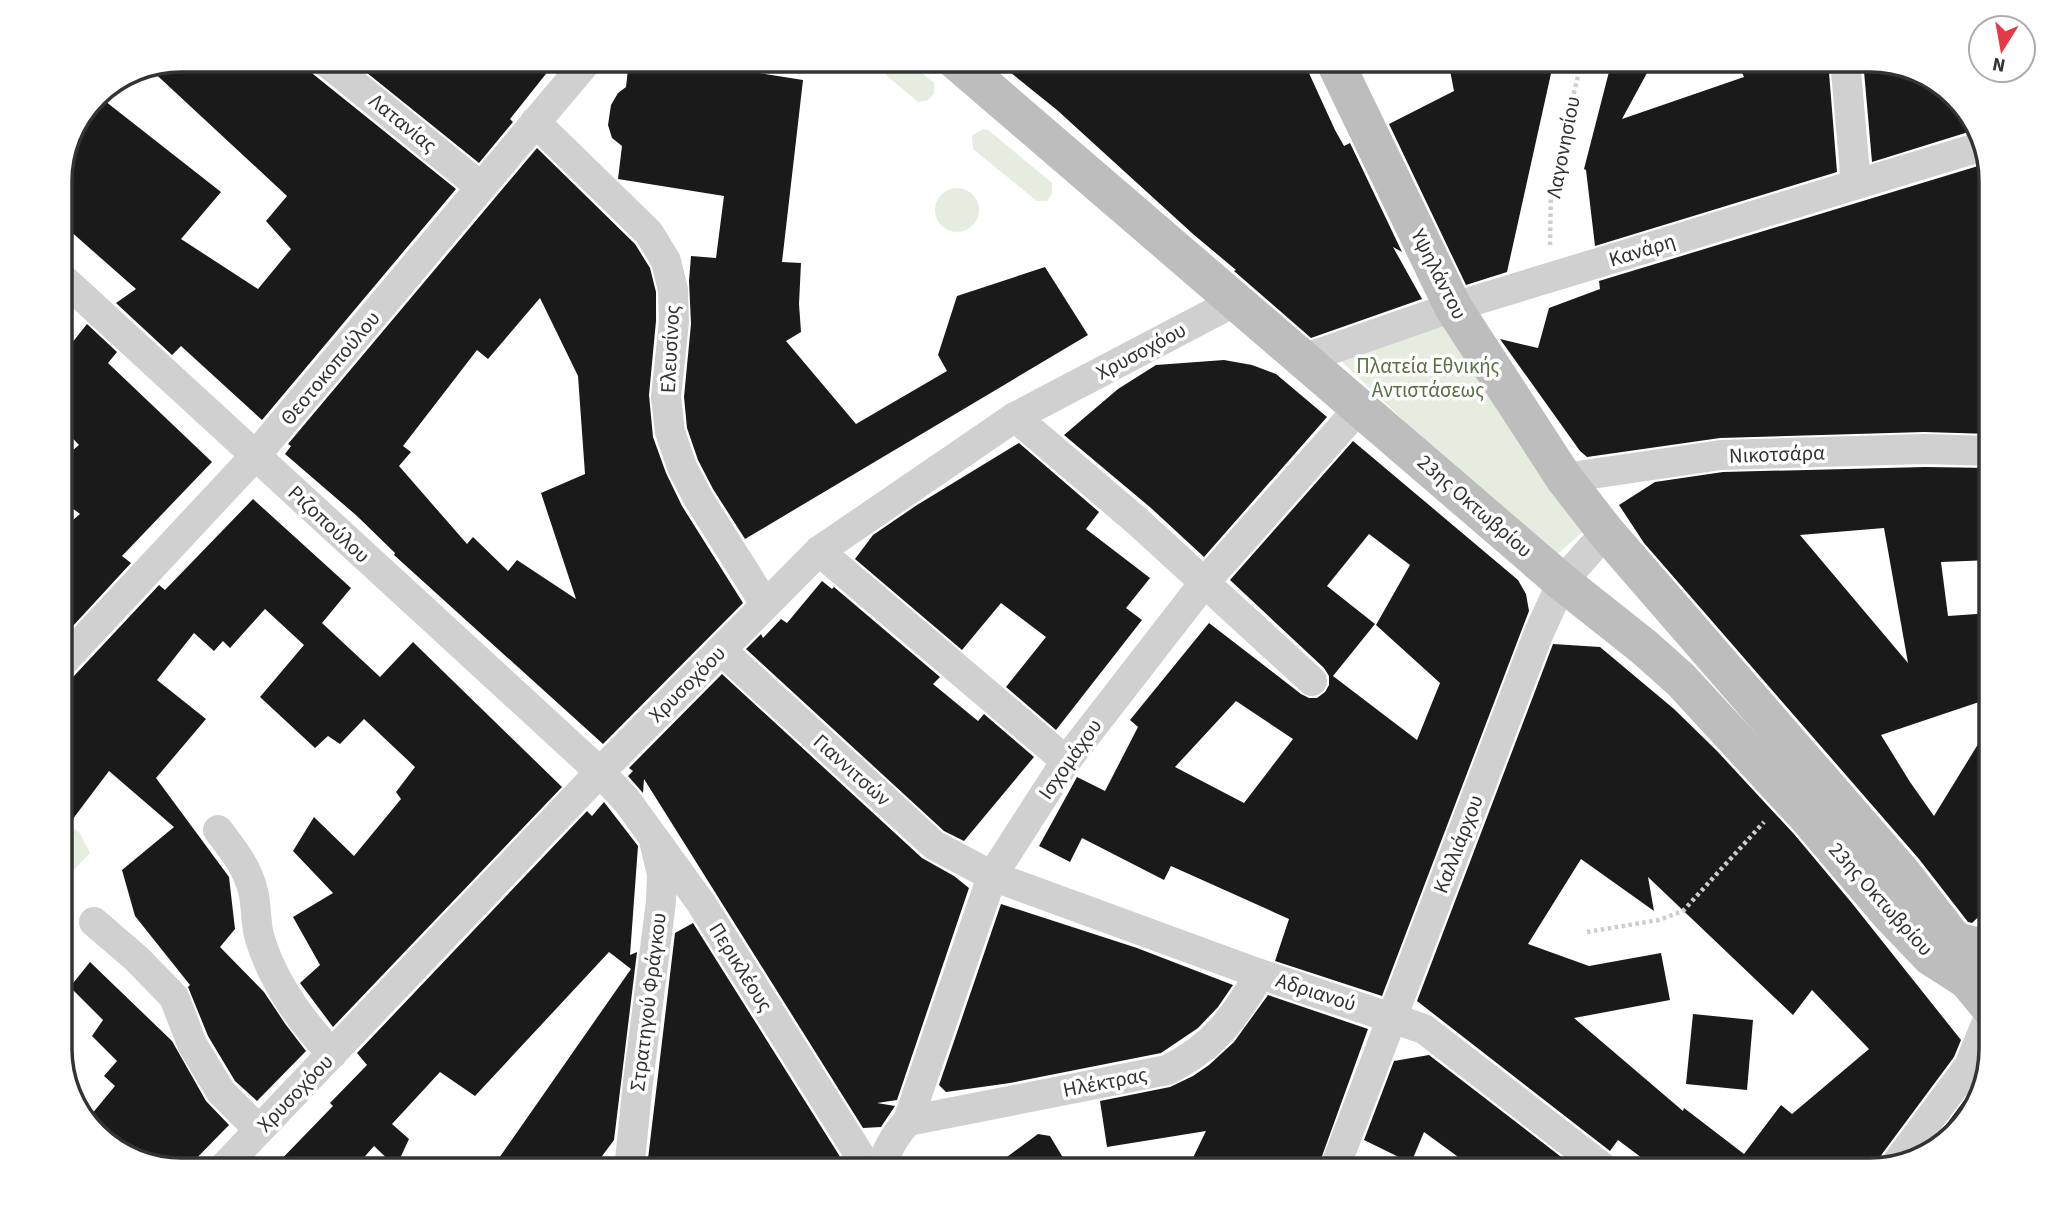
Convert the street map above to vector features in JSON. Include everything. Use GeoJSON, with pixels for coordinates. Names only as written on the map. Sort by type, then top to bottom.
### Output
{"type":"FeatureCollection","features":[{"type":"Feature","properties":{"kind":"main road","name":"23ης Οκτωβρίου"},"geometry":{"type":"LineString","coordinates":[[969,72],[1562,582],[1681,680],[1788,795],[1888,912],[1931,957],[1967,980],[1979,995]]}},
{"type":"Feature","properties":{"kind":"main road","name":"Υψηλάντου"},"geometry":{"type":"LineString","coordinates":[[1340,72],[1454,307],[1564,478]]}},
{"type":"Feature","properties":{"kind":"main road","name":"23ης Οκτωβρίου"},"geometry":{"type":"LineString","coordinates":[[1564,478],[1606,533],[1902,873],[1973,941],[1967,980]]}},
{"type":"Feature","properties":{"kind":"street","name":"Λατανίας"},"geometry":{"type":"LineString","coordinates":[[339,72],[481,187]]}},
{"type":"Feature","properties":{"kind":"street","name":"Θεοτοκοπούλου"},"geometry":{"type":"LineString","coordinates":[[72,653],[255,456],[578,72]]}},
{"type":"Feature","properties":{"kind":"street"},"geometry":{"type":"LineString","coordinates":[[1846,72],[1856,184]]}},
{"type":"Feature","properties":{"kind":"street","name":"Ελευσίνος"},"geometry":{"type":"LineString","coordinates":[[535,122],[649,233],[666,261],[673,290],[674,322],[666,397],[670,432],[682,467],[698,498],[765,604]]}},
{"type":"Feature","properties":{"kind":"street","name":"Κανάρη"},"geometry":{"type":"LineString","coordinates":[[1303,359],[1454,307],[1974,149]]}},
{"type":"Feature","properties":{"kind":"street","name":"Ριζοπούλου"},"geometry":{"type":"LineString","coordinates":[[72,287],[600,772]]}},
{"type":"Feature","properties":{"kind":"street","name":"Χρυσοχόου"},"geometry":{"type":"LineString","coordinates":[[233,1158],[600,772],[819,551],[1015,417],[1236,301]]}},
{"type":"Feature","properties":{"kind":"street","name":"Ισχομάχου"},"geometry":{"type":"LineString","coordinates":[[886,1158],[889,1148],[908,1121],[992,877],[1066,761],[1205,583],[1360,407]]}},
{"type":"Feature","properties":{"kind":"street"},"geometry":{"type":"LineString","coordinates":[[1015,417],[1137,521],[1311,681]]}},
{"type":"Feature","properties":{"kind":"street","name":"Νικοτσάρα"},"geometry":{"type":"LineString","coordinates":[[1564,478],[1721,456],[1925,449],[1979,451]]}},
{"type":"Feature","properties":{"kind":"street","name":"Καλλιάρχου"},"geometry":{"type":"LineString","coordinates":[[1339,1158],[1520,680],[1562,582],[1606,533]]}},
{"type":"Feature","properties":{"kind":"street"},"geometry":{"type":"LineString","coordinates":[[819,551],[1066,761]]}},
{"type":"Feature","properties":{"kind":"street","name":"Γιαννιτσών"},"geometry":{"type":"LineString","coordinates":[[720,650],[934,845],[992,877]]}},
{"type":"Feature","properties":{"kind":"street","name":"Περικλέους"},"geometry":{"type":"LineString","coordinates":[[600,772],[627,801],[701,903],[861,1158]]}},
{"type":"Feature","properties":{"kind":"street"},"geometry":{"type":"LineString","coordinates":[[218,830],[243,863],[253,890],[259,937],[268,960],[306,1025],[332,1054]]}},
{"type":"Feature","properties":{"kind":"street","name":"Στρατηγού Φράγκου"},"geometry":{"type":"LineString","coordinates":[[630,1158],[661,902],[662,874],[652,834]]}},
{"type":"Feature","properties":{"kind":"street","name":"Αδριανού"},"geometry":{"type":"LineString","coordinates":[[992,877],[1260,974],[1424,1029],[1588,1158]]}},
{"type":"Feature","properties":{"kind":"street"},"geometry":{"type":"LineString","coordinates":[[94,922],[137,959],[174,997],[192,1044],[221,1092],[259,1130]]}},
{"type":"Feature","properties":{"kind":"street","name":"Ηλέκτρας"},"geometry":{"type":"LineString","coordinates":[[908,1121],[1167,1070],[1193,1057],[1218,1034],[1239,1009],[1260,974]]}},
{"type":"Feature","properties":{"kind":"street"},"geometry":{"type":"LineString","coordinates":[[1904,1153],[1969,1066],[1979,1042]]}},
{"type":"Feature","properties":{"kind":"path","name":"Λαγονησίου"},"geometry":{"type":"LineString","coordinates":[[1550,278],[1552,186],[1579,72]]}},
{"type":"Feature","properties":{"kind":"path"},"geometry":{"type":"LineString","coordinates":[[1587,932],[1659,920],[1683,911],[1788,795]]}},
{"type":"Feature","properties":{"kind":"green space"},"geometry":{"type":"Polygon","coordinates":[[[885,72],[921,72],[934,83],[934,94],[928,100],[918,102],[885,72]]]}},
{"type":"Feature","properties":{"kind":"green space"},"geometry":{"type":"Polygon","coordinates":[[[983,129],[988,130],[1052,183],[1052,194],[1047,201],[1037,201],[973,149],[972,136],[983,129]]]}},
{"type":"Feature","properties":{"kind":"green space"},"geometry":{"type":"Polygon","coordinates":[[[957,188],[972,195],[979,210],[972,225],[957,232],[942,225],[935,210],[942,195],[957,188]]]}},
{"type":"Feature","properties":{"kind":"green space","name":"Πλατεία Εθνικής Αντιστάσεως"},"geometry":{"type":"Polygon","coordinates":[[[1446,320],[1588,527],[1551,560],[1338,358],[1446,320]]]}},
{"type":"Feature","properties":{"kind":"green space"},"geometry":{"type":"Polygon","coordinates":[[[72,827],[79,832],[90,853],[72,872],[72,827]]]}},
{"type":"Feature","properties":{"kind":"building"},"geometry":{"type":"Polygon","coordinates":[[[180,72],[312,72],[456,189],[262,420],[181,346],[172,355],[116,303],[136,289],[72,233],[72,173],[75,152],[94,114],[106,102],[221,192],[181,239],[258,289],[291,249],[266,221],[287,196],[156,75],[180,72]]]}},
{"type":"Feature","properties":{"kind":"building"},"geometry":{"type":"Polygon","coordinates":[[[366,72],[547,72],[510,119],[513,122],[479,163],[366,72]]]}},
{"type":"Feature","properties":{"kind":"building"},"geometry":{"type":"Polygon","coordinates":[[[628,72],[752,72],[803,80],[782,262],[801,263],[801,332],[786,341],[856,424],[947,371],[938,355],[957,296],[1045,267],[1088,335],[745,539],[698,460],[687,428],[684,397],[691,324],[691,256],[716,258],[724,196],[618,179],[622,146],[612,138],[608,125],[611,105],[618,93],[626,87],[628,72]]]}},
{"type":"Feature","properties":{"kind":"building"},"geometry":{"type":"Polygon","coordinates":[[[1010,72],[1308,72],[1344,146],[1350,143],[1402,252],[1393,247],[1422,299],[1311,338],[1057,110],[1010,72]]]}},
{"type":"Feature","properties":{"kind":"building"},"geometry":{"type":"Polygon","coordinates":[[[1450,72],[1551,72],[1507,272],[1466,285],[1389,124],[1454,91],[1450,72]]]}},
{"type":"Feature","properties":{"kind":"building"},"geometry":{"type":"Polygon","coordinates":[[[1609,72],[1647,72],[1622,119],[1744,77],[1742,72],[1829,72],[1837,172],[1595,246],[1584,169],[1609,72]]]}},
{"type":"Feature","properties":{"kind":"building"},"geometry":{"type":"Polygon","coordinates":[[[1864,72],[1899,75],[1925,86],[1952,109],[1968,132],[1872,162],[1864,72]]]}},
{"type":"Feature","properties":{"kind":"building"},"geometry":{"type":"Polygon","coordinates":[[[537,148],[635,244],[650,268],[656,292],[649,395],[653,437],[682,506],[743,603],[603,744],[394,555],[395,553],[357,516],[285,454],[291,446],[288,444],[537,148]],[[540,298],[488,359],[477,350],[403,446],[411,452],[399,466],[467,544],[473,537],[508,571],[517,560],[576,599],[541,493],[585,474],[578,376],[540,298]]]}},
{"type":"Feature","properties":{"kind":"building"},"geometry":{"type":"Polygon","coordinates":[[[1978,166],[1979,434],[1924,432],[1720,438],[1587,457],[1500,339],[1538,348],[1549,308],[1600,289],[1599,281],[1978,166]]]}},
{"type":"Feature","properties":{"kind":"building"},"geometry":{"type":"Polygon","coordinates":[[[87,324],[117,352],[108,363],[212,462],[122,556],[131,563],[72,627],[72,521],[80,514],[72,508],[72,451],[79,445],[72,438],[72,343],[87,324]]]}},
{"type":"Feature","properties":{"kind":"building"},"geometry":{"type":"Polygon","coordinates":[[[1224,360],[1252,365],[1276,374],[1327,417],[1204,557],[1151,508],[1064,435],[1118,389],[1156,365],[1224,360]]]}},
{"type":"Feature","properties":{"kind":"building"},"geometry":{"type":"Polygon","coordinates":[[[1353,441],[1518,580],[1526,594],[1529,611],[1382,996],[1275,961],[1289,919],[1171,866],[1164,880],[1082,838],[1070,862],[1039,846],[1077,777],[1105,791],[1138,727],[1130,720],[1209,623],[1301,694],[1317,698],[1325,692],[1329,685],[1329,676],[1324,668],[1230,580],[1353,441]],[[1369,534],[1327,586],[1375,624],[1333,676],[1417,740],[1440,683],[1376,625],[1410,565],[1369,534]],[[1236,701],[1175,767],[1244,803],[1293,739],[1236,701]]]}},
{"type":"Feature","properties":{"kind":"building"},"geometry":{"type":"Polygon","coordinates":[[[1019,443],[1099,512],[1086,529],[1150,578],[1126,608],[1142,620],[1056,730],[1006,687],[1046,637],[1001,603],[962,650],[855,559],[873,535],[1019,443]]]}},
{"type":"Feature","properties":{"kind":"building"},"geometry":{"type":"Polygon","coordinates":[[[1979,468],[1979,560],[1941,562],[1948,616],[1979,614],[1979,702],[1881,735],[1934,816],[1979,743],[1979,916],[1972,923],[1968,922],[1919,859],[1644,543],[1619,505],[1655,482],[1723,472],[1979,468]],[[1884,528],[1800,535],[1908,663],[1884,528]]]}},
{"type":"Feature","properties":{"kind":"building"},"geometry":{"type":"Polygon","coordinates":[[[253,499],[351,588],[322,623],[380,677],[413,642],[562,787],[333,1027],[300,983],[320,965],[293,917],[333,893],[293,851],[314,817],[354,856],[401,799],[396,792],[415,767],[364,719],[340,744],[328,736],[315,748],[260,697],[304,645],[265,609],[230,648],[223,641],[214,651],[194,633],[157,680],[206,719],[156,778],[229,877],[235,929],[220,947],[264,992],[306,1051],[257,1101],[235,1081],[208,1036],[188,987],[190,985],[135,916],[122,870],[174,827],[109,771],[72,820],[72,677],[159,585],[165,590],[253,499]]]}},
{"type":"Feature","properties":{"kind":"building"},"geometry":{"type":"Polygon","coordinates":[[[822,581],[832,589],[834,587],[940,677],[933,684],[978,721],[984,714],[1034,757],[964,841],[944,831],[746,649],[761,634],[763,638],[781,619],[787,623],[822,581]]]}},
{"type":"Feature","properties":{"kind":"building"},"geometry":{"type":"Polygon","coordinates":[[[1553,644],[1600,647],[1674,709],[1794,834],[1961,1040],[1954,1057],[1881,1157],[1642,1158],[1618,1140],[1610,1151],[1417,1001],[1553,644]],[[1581,859],[1528,944],[1589,966],[1661,953],[1670,1000],[1574,1018],[1683,1111],[1684,1108],[1744,1154],[1781,1105],[1792,1114],[1869,1049],[1812,990],[1793,1015],[1648,877],[1654,911],[1581,859]]]}},
{"type":"Feature","properties":{"kind":"building"},"geometry":{"type":"Polygon","coordinates":[[[722,674],[922,858],[969,888],[897,1100],[877,1103],[895,1106],[881,1127],[863,1128],[644,779],[643,793],[628,776],[633,771],[629,768],[722,674]]]}},
{"type":"Feature","properties":{"kind":"building"},"geometry":{"type":"Polygon","coordinates":[[[604,802],[638,846],[630,955],[637,952],[614,1140],[601,1158],[499,1158],[631,969],[609,952],[475,1096],[440,1072],[392,1124],[409,1139],[400,1158],[387,1158],[374,1146],[363,1158],[283,1158],[333,1106],[330,1103],[367,1065],[357,1053],[587,811],[592,816],[604,802]]]}},
{"type":"Feature","properties":{"kind":"building"},"geometry":{"type":"Polygon","coordinates":[[[1001,904],[1137,948],[1233,985],[1218,1007],[1198,1028],[1161,1053],[1010,1083],[946,1092],[939,1085],[1001,904]]]}},
{"type":"Feature","properties":{"kind":"building"},"geometry":{"type":"Polygon","coordinates":[[[693,923],[841,1158],[648,1158],[675,933],[693,923]]]}},
{"type":"Feature","properties":{"kind":"building"},"geometry":{"type":"Polygon","coordinates":[[[90,962],[172,1041],[206,1101],[229,1125],[197,1158],[166,1157],[139,1150],[114,1136],[93,1113],[115,1086],[104,1076],[117,1061],[92,1036],[103,1020],[72,989],[72,984],[90,962]]]}},
{"type":"Feature","properties":{"kind":"building"},"geometry":{"type":"Polygon","coordinates":[[[1268,995],[1368,1029],[1321,1158],[1193,1158],[1206,1131],[1107,1147],[1100,1101],[1170,1087],[1209,1065],[1234,1042],[1268,995]]]}},
{"type":"Feature","properties":{"kind":"building"},"geometry":{"type":"Polygon","coordinates":[[[1693,1014],[1753,1020],[1747,1090],[1686,1084],[1693,1014]]]}},
{"type":"Feature","properties":{"kind":"building"},"geometry":{"type":"Polygon","coordinates":[[[1429,1055],[1562,1158],[1460,1158],[1424,1132],[1413,1158],[1401,1158],[1364,1140],[1394,1061],[1429,1055]]]}},
{"type":"Feature","properties":{"kind":"building"},"geometry":{"type":"Polygon","coordinates":[[[1971,1092],[1957,1116],[1940,1133],[1971,1092]]]}},
{"type":"Feature","properties":{"kind":"building"},"geometry":{"type":"Polygon","coordinates":[[[1038,1134],[1050,1136],[1063,1158],[1006,1158],[1038,1134]]]}}]}
